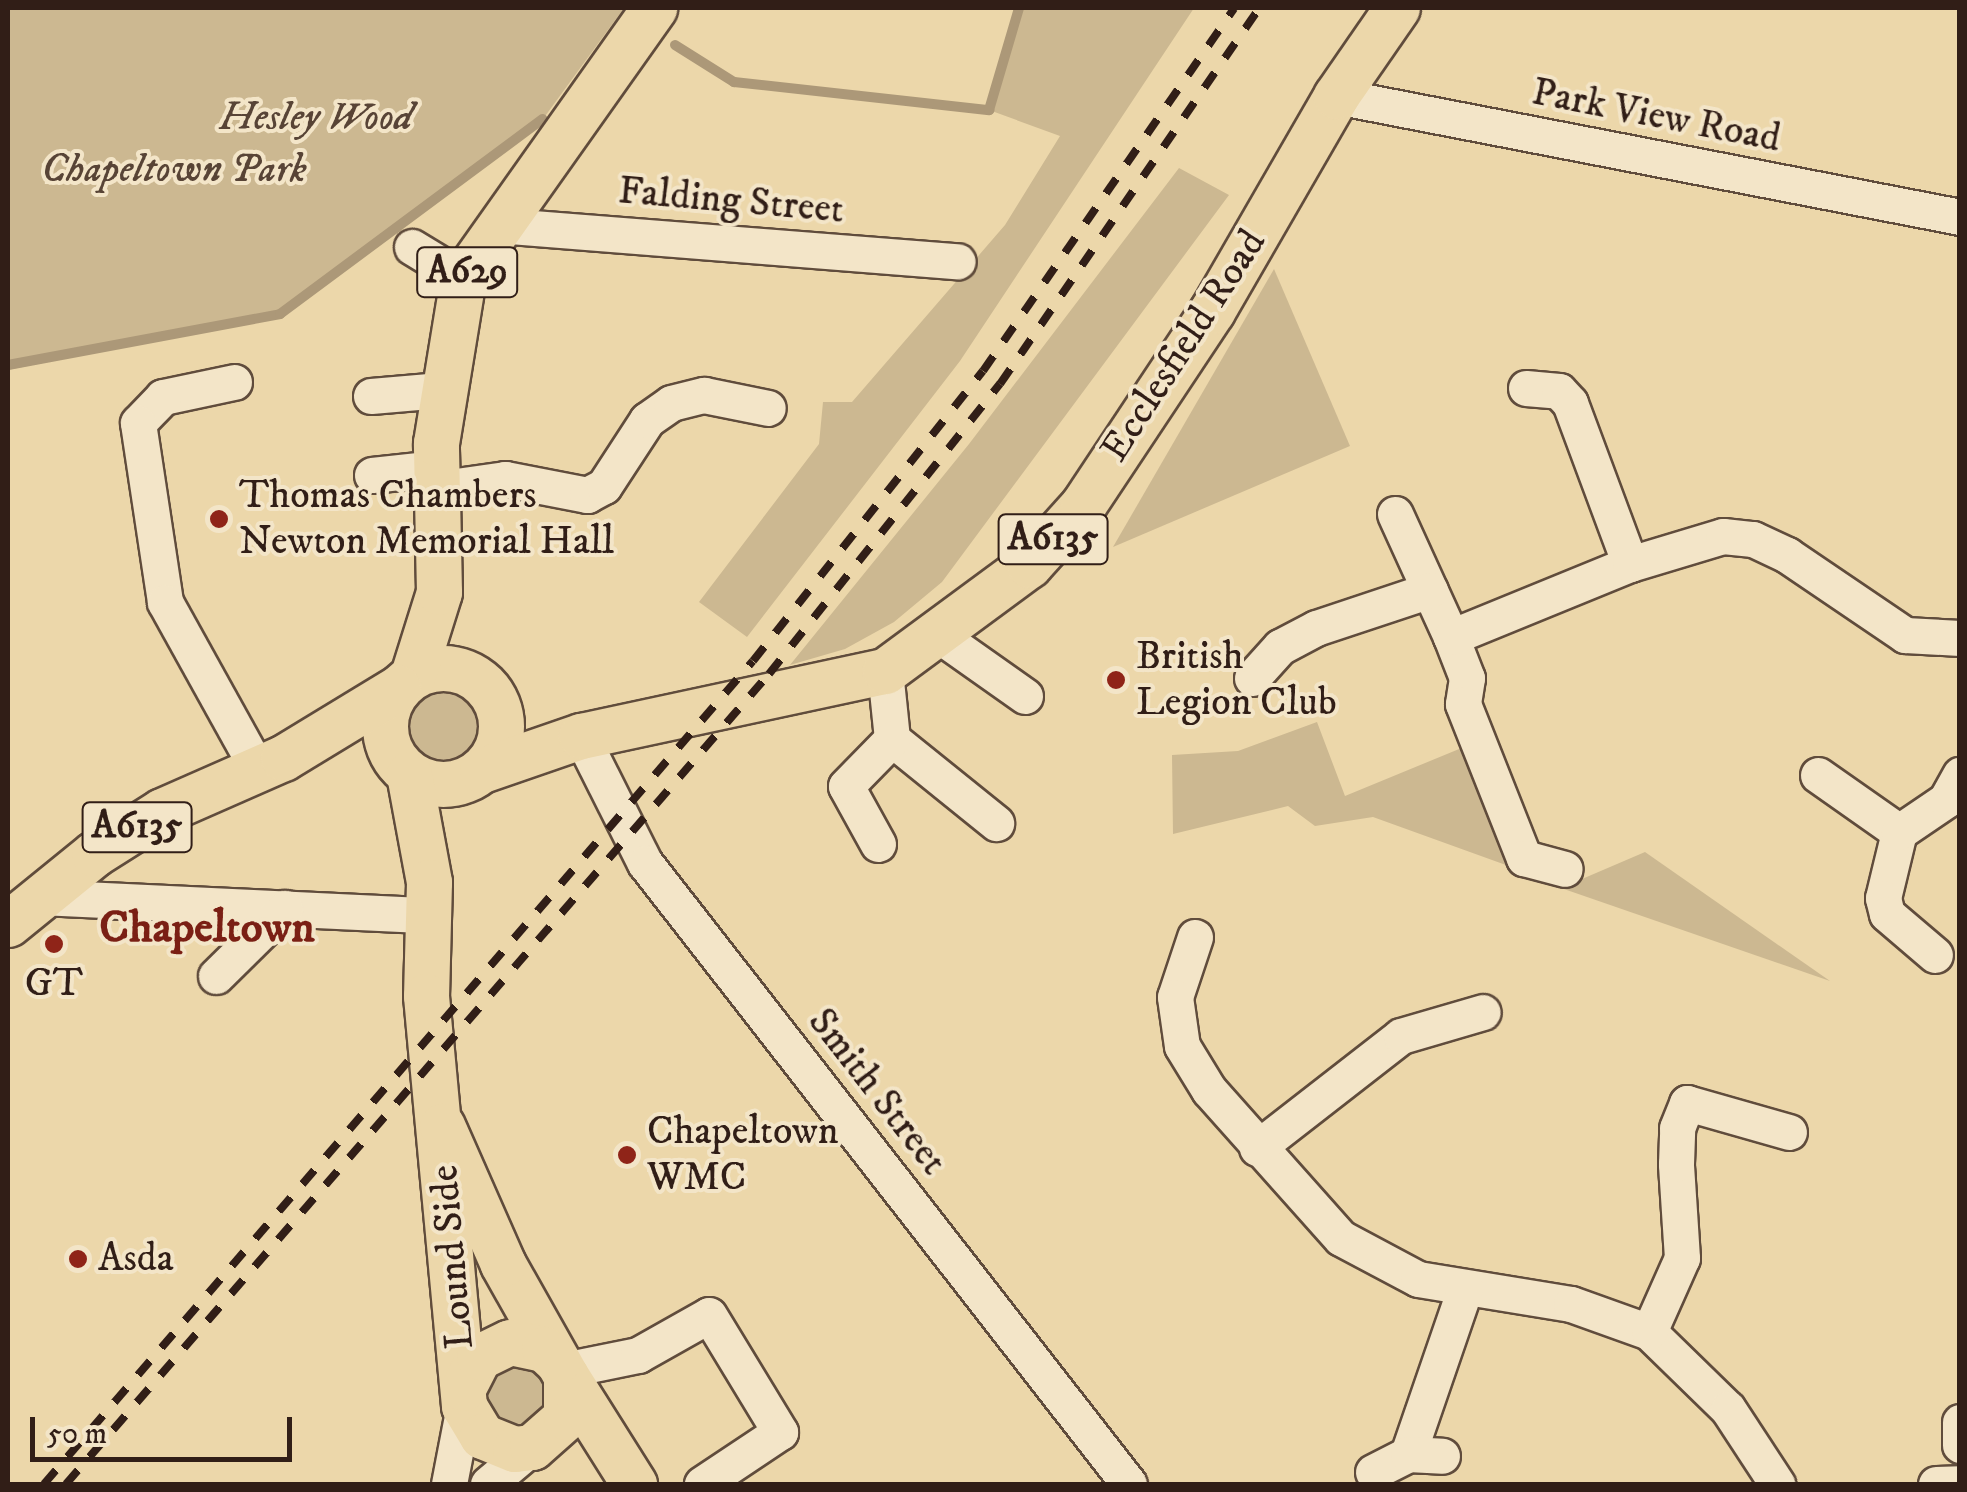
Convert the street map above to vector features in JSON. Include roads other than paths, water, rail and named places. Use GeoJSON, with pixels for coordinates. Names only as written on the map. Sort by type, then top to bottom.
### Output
{"type":"FeatureCollection","features":[{"type":"Feature","properties":{"kind":"main road","name":"A629"},"geometry":{"type":"LineString","coordinates":[[405,682],[439,592],[435,478],[441,390],[463,278],[496,225],[654,8]]}},
{"type":"Feature","properties":{"kind":"main road","name":"Ecclesfield Road"},"geometry":{"type":"LineString","coordinates":[[473,775],[581,736],[885,671],[940,636],[1029,564],[1083,506],[1212,311],[1336,96],[1398,8]]}},
{"type":"Feature","properties":{"kind":"main road","name":"A629"},"geometry":{"type":"LineString","coordinates":[[439,592],[490,691]]}},
{"type":"Feature","properties":{"kind":"main road","name":"A6135"},"geometry":{"type":"LineString","coordinates":[[24,910],[162,811],[270,763],[405,682],[450,667],[581,736]]}},
{"type":"Feature","properties":{"kind":"main road"},"geometry":{"type":"LineString","coordinates":[[405,682],[384,723],[402,767],[427,898]]}},
{"type":"Feature","properties":{"kind":"main road"},"geometry":{"type":"LineString","coordinates":[[427,898],[473,775],[501,737],[490,691]]}},
{"type":"Feature","properties":{"kind":"main road","name":"A6135"},"geometry":{"type":"LineString","coordinates":[[270,763],[343,752],[402,767],[436,784],[473,775]]}},
{"type":"Feature","properties":{"kind":"main road","name":"Lound Side"},"geometry":{"type":"LineString","coordinates":[[427,898],[432,1053],[442,1126],[464,1397],[482,1436],[514,1449],[573,1436],[604,1451],[633,1484]]}},
{"type":"Feature","properties":{"kind":"main road","name":"Lound Side"},"geometry":{"type":"LineString","coordinates":[[442,1126],[503,1264],[563,1369]]}},
{"type":"Feature","properties":{"kind":"main road","name":"Lound Side"},"geometry":{"type":"LineString","coordinates":[[464,1397],[478,1357],[510,1342],[544,1349],[563,1369]]}},
{"type":"Feature","properties":{"kind":"main road"},"geometry":{"type":"LineString","coordinates":[[540,1443],[566,1418],[563,1369]]}},
{"type":"Feature","properties":{"kind":"main road"},"geometry":{"type":"LineString","coordinates":[[563,1369],[633,1484]]}},
{"type":"Feature","properties":{"kind":"street","name":"Park View Road"},"geometry":{"type":"LineString","coordinates":[[1336,96],[1960,217]]}},
{"type":"Feature","properties":{"kind":"street","name":"Falding Street"},"geometry":{"type":"LineString","coordinates":[[496,225],[958,261]]}},
{"type":"Feature","properties":{"kind":"street"},"geometry":{"type":"LineString","coordinates":[[412,247],[463,278]]}},
{"type":"Feature","properties":{"kind":"street"},"geometry":{"type":"LineString","coordinates":[[234,382],[164,397],[138,423],[165,602],[270,763]]}},
{"type":"Feature","properties":{"kind":"street"},"geometry":{"type":"LineString","coordinates":[[1526,388],[1559,392],[1570,403],[1630,564]]}},
{"type":"Feature","properties":{"kind":"street"},"geometry":{"type":"LineString","coordinates":[[371,396],[441,390]]}},
{"type":"Feature","properties":{"kind":"street"},"geometry":{"type":"LineString","coordinates":[[372,476],[505,479],[587,495],[604,486],[648,420],[671,402],[704,394],[768,408]]}},
{"type":"Feature","properties":{"kind":"street"},"geometry":{"type":"LineString","coordinates":[[1395,514],[1452,637],[1467,678],[1463,704],[1524,858],[1565,869]]}},
{"type":"Feature","properties":{"kind":"street"},"geometry":{"type":"LineString","coordinates":[[1452,637],[1630,564],[1709,539],[1753,539],[1905,635],[1960,638]]}},
{"type":"Feature","properties":{"kind":"street"},"geometry":{"type":"LineString","coordinates":[[1252,678],[1280,647],[1316,628],[1430,590]]}},
{"type":"Feature","properties":{"kind":"street"},"geometry":{"type":"LineString","coordinates":[[940,636],[1025,696]]}},
{"type":"Feature","properties":{"kind":"street"},"geometry":{"type":"LineString","coordinates":[[885,671],[892,739],[996,823]]}},
{"type":"Feature","properties":{"kind":"street","name":"Smith Street"},"geometry":{"type":"LineString","coordinates":[[581,736],[646,863],[1129,1484]]}},
{"type":"Feature","properties":{"kind":"street"},"geometry":{"type":"LineString","coordinates":[[878,844],[846,786],[892,739]]}},
{"type":"Feature","properties":{"kind":"street"},"geometry":{"type":"LineString","coordinates":[[1818,775],[1898,832]]}},
{"type":"Feature","properties":{"kind":"street"},"geometry":{"type":"LineString","coordinates":[[1935,955],[1886,914],[1883,898],[1898,832],[1946,800],[1960,775]]}},
{"type":"Feature","properties":{"kind":"street"},"geometry":{"type":"LineString","coordinates":[[24,910],[213,905],[285,908],[427,898]]}},
{"type":"Feature","properties":{"kind":"street"},"geometry":{"type":"LineString","coordinates":[[216,976],[285,908]]}},
{"type":"Feature","properties":{"kind":"street"},"geometry":{"type":"LineString","coordinates":[[1195,937],[1174,997],[1177,1034],[1209,1090],[1341,1238],[1418,1278],[1571,1304],[1650,1332],[1728,1409],[1777,1484]]}},
{"type":"Feature","properties":{"kind":"street"},"geometry":{"type":"LineString","coordinates":[[1257,1148],[1401,1036],[1483,1012]]}},
{"type":"Feature","properties":{"kind":"street"},"geometry":{"type":"LineString","coordinates":[[1650,1332],[1682,1258],[1677,1128],[1687,1103],[1789,1132]]}},
{"type":"Feature","properties":{"kind":"street"},"geometry":{"type":"LineString","coordinates":[[1373,1472],[1425,1455],[1465,1288]]}},
{"type":"Feature","properties":{"kind":"street"},"geometry":{"type":"LineString","coordinates":[[563,1369],[638,1355],[709,1315],[780,1432],[702,1484]]}},
{"type":"Feature","properties":{"kind":"street","name":"Lound Side"},"geometry":{"type":"LineString","coordinates":[[449,1484],[464,1397]]}},
{"type":"Feature","properties":{"kind":"street"},"geometry":{"type":"LineString","coordinates":[[1960,1422],[1960,1445]]}},
{"type":"Feature","properties":{"kind":"street"},"geometry":{"type":"LineString","coordinates":[[488,1484],[540,1443]]}},
{"type":"Feature","properties":{"kind":"street"},"geometry":{"type":"LineString","coordinates":[[1936,1484],[1960,1482]]}},
{"type":"Feature","properties":{"kind":"waterway"},"geometry":{"type":"LineString","coordinates":[[675,45],[734,82],[989,110],[1019,8]]}},
{"type":"Feature","properties":{"kind":"waterway"},"geometry":{"type":"LineString","coordinates":[[8,365],[280,314],[543,119]]}},
{"type":"Feature","properties":{"kind":"railway"},"geometry":{"type":"LineString","coordinates":[[44,1484],[753,661],[983,371],[1234,8]]}},
{"type":"Feature","properties":{"kind":"railway"},"geometry":{"type":"LineString","coordinates":[[66,1484],[769,674],[1000,384],[1259,8]]}},
{"type":"Feature","properties":{"kind":"place","name":"Thomas Chambers Newton Memorial Hall"},"geometry":{"type":"Point","coordinates":[219,519]}},
{"type":"Feature","properties":{"kind":"place","name":"British Legion Club"},"geometry":{"type":"Point","coordinates":[1116,680]}},
{"type":"Feature","properties":{"kind":"place","name":"GT"},"geometry":{"type":"Point","coordinates":[54,944]}},
{"type":"Feature","properties":{"kind":"place","name":"Chapeltown WMC"},"geometry":{"type":"Point","coordinates":[627,1155]}},
{"type":"Feature","properties":{"kind":"place","name":"Asda"},"geometry":{"type":"Point","coordinates":[78,1259]}},
{"type":"Feature","properties":{"kind":"district","name":"Chapeltown"},"geometry":{"type":"Point","coordinates":[207,929]}},
{"type":"Feature","properties":{"kind":"park label","name":"Hesley Wood"},"geometry":{"type":"Point","coordinates":[316,118]}},
{"type":"Feature","properties":{"kind":"park label","name":"Chapeltown Park"},"geometry":{"type":"Point","coordinates":[174,170]}}]}
